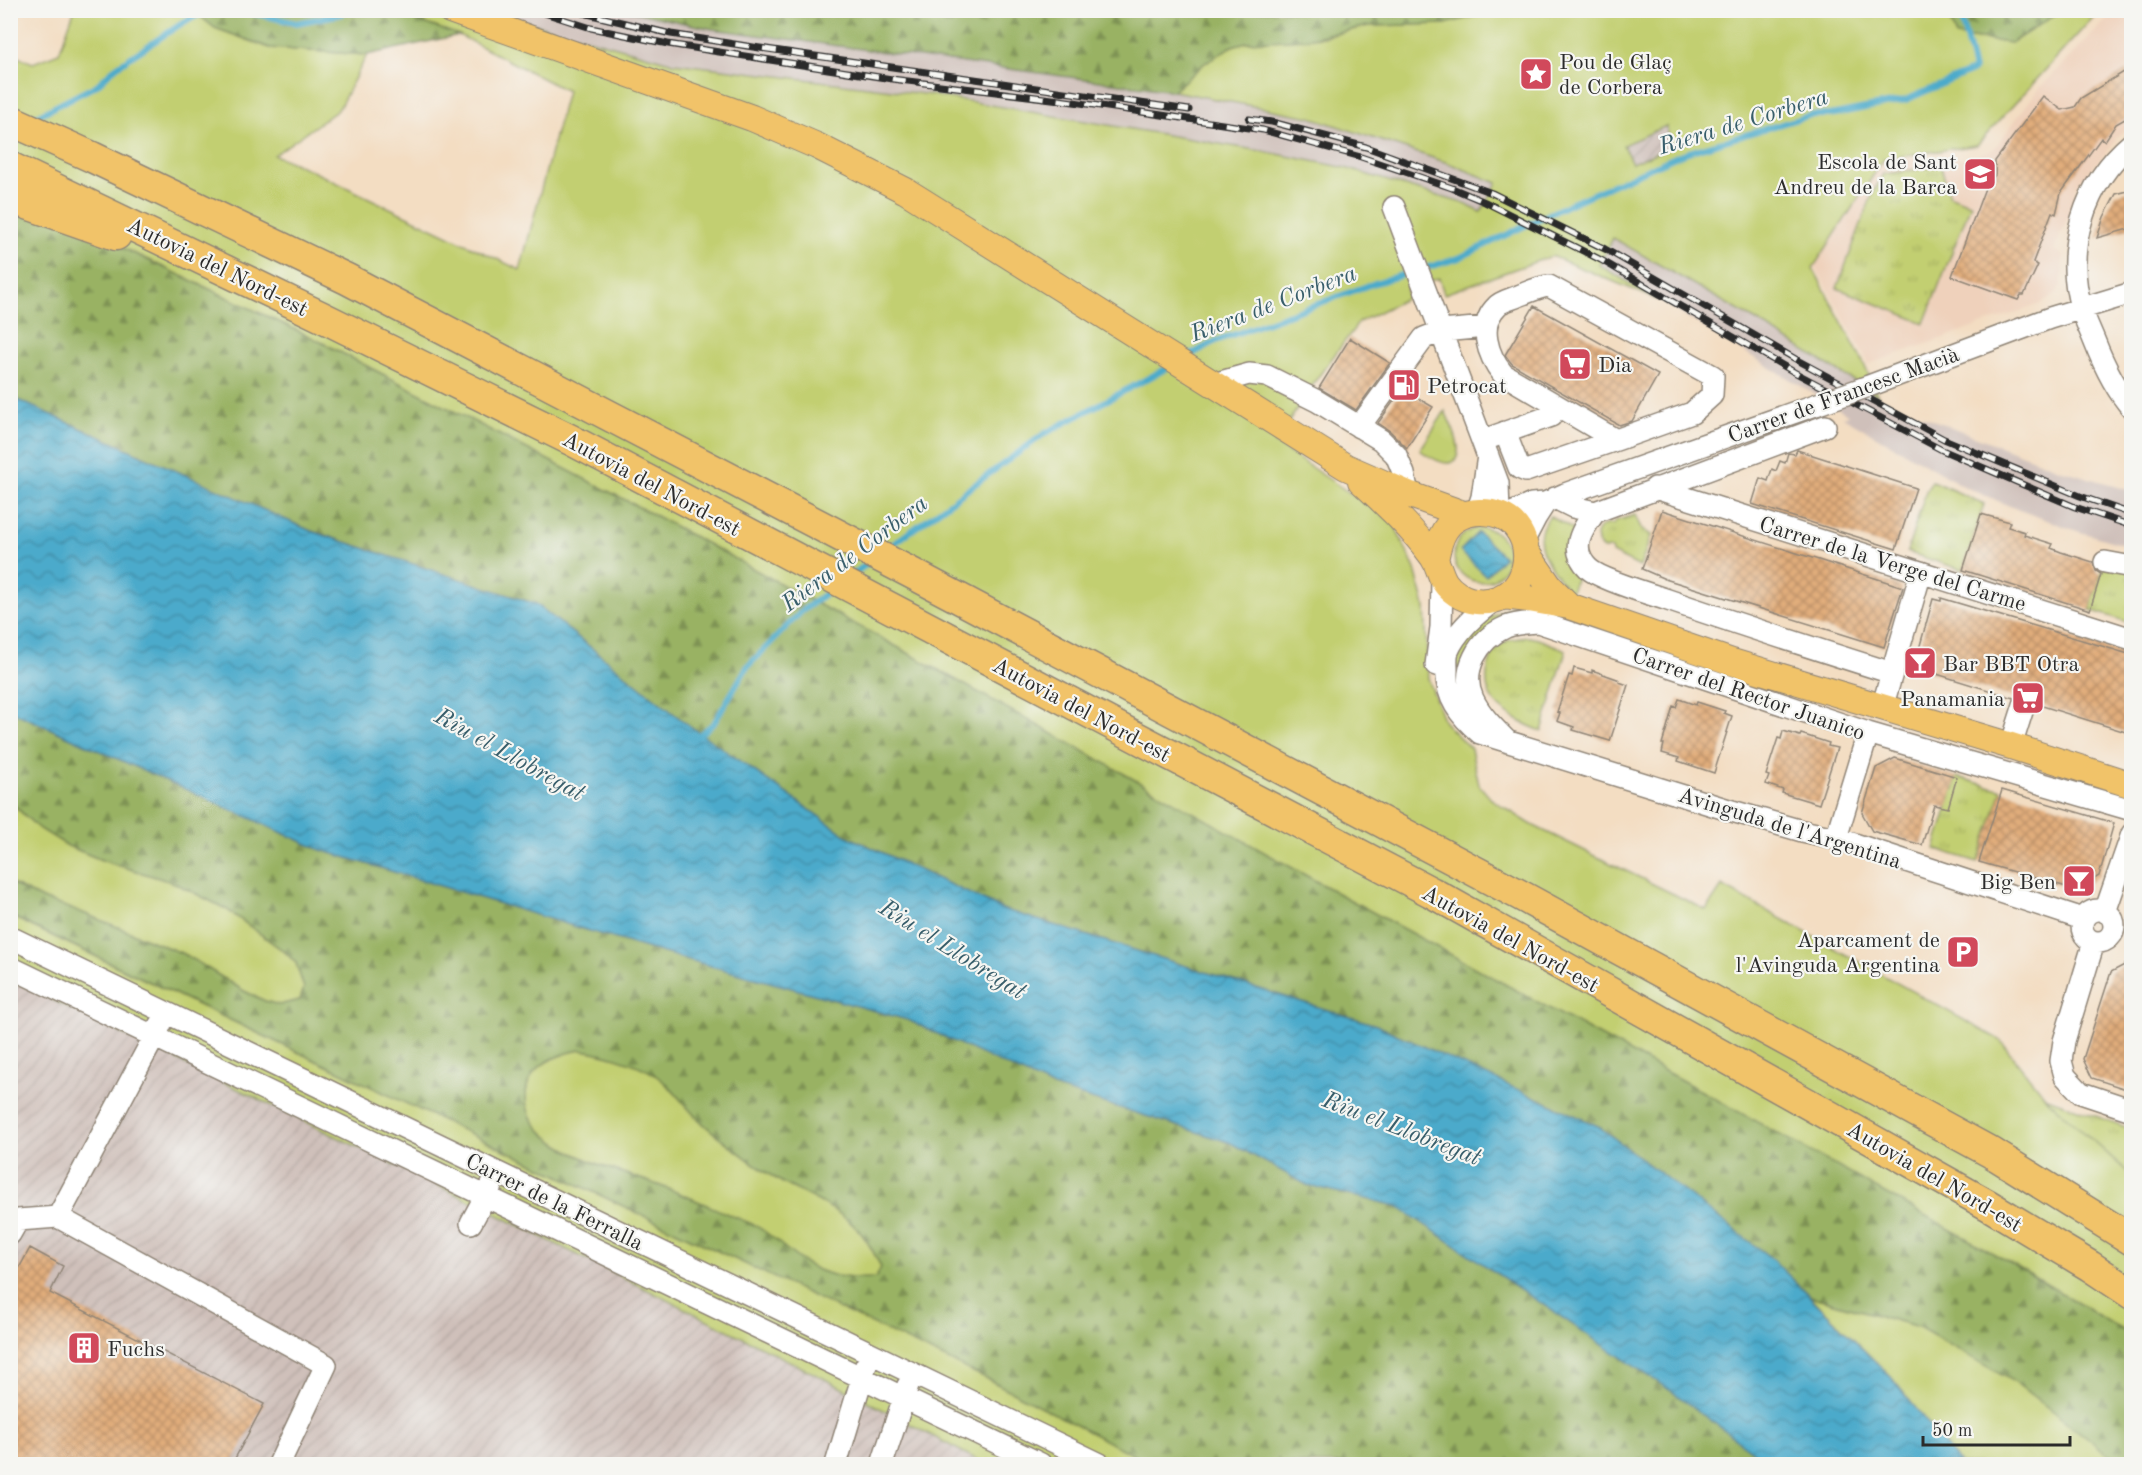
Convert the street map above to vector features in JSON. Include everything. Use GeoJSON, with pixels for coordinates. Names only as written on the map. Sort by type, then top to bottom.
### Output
{"type":"FeatureCollection","features":[{"type":"Feature","properties":{"kind":"highway"},"geometry":{"type":"LineString","coordinates":[[10,100],[47,123],[92,156]]}},
{"type":"Feature","properties":{"kind":"highway","name":"Autovia del Nord-est"},"geometry":{"type":"LineString","coordinates":[[10,120],[92,156],[347,279],[917,576],[1634,957],[1992,1153],[2132,1240]]}},
{"type":"Feature","properties":{"kind":"highway","name":"Autovia del Nord-est"},"geometry":{"type":"LineString","coordinates":[[10,167],[572,440],[1441,898],[1988,1205],[2132,1294]]}},
{"type":"Feature","properties":{"kind":"highway"},"geometry":{"type":"LineString","coordinates":[[10,198],[247,281]]}},
{"type":"Feature","properties":{"kind":"main road"},"geometry":{"type":"LineString","coordinates":[[450,10],[752,118],[818,146],[906,191],[1346,466],[1408,494],[1486,515],[1516,527],[1525,547],[1525,570],[1521,579],[1511,591],[1499,598],[1483,602],[1462,597],[1439,570],[1401,517],[1346,466]]}},
{"type":"Feature","properties":{"kind":"main road"},"geometry":{"type":"LineString","coordinates":[[1439,570],[1439,541],[1445,529],[1455,519],[1486,515]]}},
{"type":"Feature","properties":{"kind":"main road","name":"Carrer del Rector Juanico"},"geometry":{"type":"LineString","coordinates":[[1525,547],[1550,587],[1569,606]]}},
{"type":"Feature","properties":{"kind":"main road","name":"Carrer del Rector Juanico"},"geometry":{"type":"LineString","coordinates":[[1499,598],[1529,598],[1569,606],[1732,662],[2132,785]]}},
{"type":"Feature","properties":{"kind":"street"},"geometry":{"type":"LineString","coordinates":[[2132,143],[2115,158],[2092,192],[2078,230],[2076,251],[2076,279],[2081,308],[2102,361],[2124,399],[2132,408]]}},
{"type":"Feature","properties":{"kind":"street"},"geometry":{"type":"LineString","coordinates":[[1394,207],[1498,483],[1486,515]]}},
{"type":"Feature","properties":{"kind":"street"},"geometry":{"type":"LineString","coordinates":[[1505,432],[1519,468],[1526,471],[1616,440],[1692,413],[1712,395],[1713,376],[1549,286],[1539,287],[1497,306],[1486,327],[1486,338],[1492,361],[1503,374],[1616,440]]}},
{"type":"Feature","properties":{"kind":"street","name":"Carrer de Francesc Macià"},"geometry":{"type":"LineString","coordinates":[[1486,515],[1550,501],[2081,308],[2132,293]]}},
{"type":"Feature","properties":{"kind":"street"},"geometry":{"type":"LineString","coordinates":[[1359,427],[1424,339],[1442,331],[1486,327]]}},
{"type":"Feature","properties":{"kind":"street"},"geometry":{"type":"LineString","coordinates":[[1206,380],[1249,374],[1267,376],[1317,401],[1381,440],[1396,454],[1404,474],[1408,494]]}},
{"type":"Feature","properties":{"kind":"street"},"geometry":{"type":"LineString","coordinates":[[1485,447],[1505,432],[1551,416],[1556,405]]}},
{"type":"Feature","properties":{"kind":"street","name":"Carrer de Francesc Macià"},"geometry":{"type":"LineString","coordinates":[[1595,512],[1824,426]]}},
{"type":"Feature","properties":{"kind":"street","name":"Carrer de la Verge del Carme"},"geometry":{"type":"LineString","coordinates":[[1655,488],[2132,639]]}},
{"type":"Feature","properties":{"kind":"street"},"geometry":{"type":"LineString","coordinates":[[1525,547],[1536,517],[1550,501],[1595,512],[1582,530],[1578,542],[1581,558],[1589,569],[1633,589],[1892,672]]}},
{"type":"Feature","properties":{"kind":"street"},"geometry":{"type":"LineString","coordinates":[[2105,562],[2132,567]]}},
{"type":"Feature","properties":{"kind":"street","name":"Avinguda de l'Argentina"},"geometry":{"type":"LineString","coordinates":[[1439,570],[1442,627],[1436,662],[1440,700],[1459,729],[1472,739],[1490,746],[1500,737]]}},
{"type":"Feature","properties":{"kind":"street"},"geometry":{"type":"LineString","coordinates":[[1882,708],[1922,572]]}},
{"type":"Feature","properties":{"kind":"street","name":"Avinguda de l'Argentina"},"geometry":{"type":"LineString","coordinates":[[1499,598],[1476,614],[1458,634],[1448,652],[1446,675],[1450,697],[1458,710],[1480,733],[1500,737],[1732,811],[1836,838],[2083,919]]}},
{"type":"Feature","properties":{"kind":"street","name":"Carrer del Rector Juanico"},"geometry":{"type":"LineString","coordinates":[[1500,737],[1472,698],[1467,681],[1471,666],[1476,651],[1503,628],[1538,622],[1868,733],[2132,810]]}},
{"type":"Feature","properties":{"kind":"street"},"geometry":{"type":"LineString","coordinates":[[2011,746],[2024,705]]}},
{"type":"Feature","properties":{"kind":"street"},"geometry":{"type":"LineString","coordinates":[[1836,838],[1868,733]]}},
{"type":"Feature","properties":{"kind":"street"},"geometry":{"type":"LineString","coordinates":[[2117,922],[2094,910],[2083,919],[2081,928],[2083,934],[2094,942],[2105,941],[2113,933],[2117,922],[2132,834]]}},
{"type":"Feature","properties":{"kind":"street","name":"Carrer de la Ferralla"},"geometry":{"type":"LineString","coordinates":[[10,938],[1100,1464]]}},
{"type":"Feature","properties":{"kind":"street"},"geometry":{"type":"LineString","coordinates":[[2094,942],[2064,1041],[2061,1061],[2065,1076],[2081,1093],[2132,1110]]}},
{"type":"Feature","properties":{"kind":"street","name":"Carrer de la Ferralla"},"geometry":{"type":"LineString","coordinates":[[10,967],[1041,1464]]}},
{"type":"Feature","properties":{"kind":"street"},"geometry":{"type":"LineString","coordinates":[[58,1217],[167,1013]]}},
{"type":"Feature","properties":{"kind":"street"},"geometry":{"type":"LineString","coordinates":[[471,1223],[497,1173]]}},
{"type":"Feature","properties":{"kind":"street"},"geometry":{"type":"LineString","coordinates":[[10,1234],[18,1220],[58,1217],[326,1365],[279,1464]]}},
{"type":"Feature","properties":{"kind":"street"},"geometry":{"type":"LineString","coordinates":[[836,1464],[870,1353]]}},
{"type":"Feature","properties":{"kind":"street"},"geometry":{"type":"LineString","coordinates":[[882,1464],[913,1374]]}},
{"type":"Feature","properties":{"kind":"shaded area"},"geometry":{"type":"Polygon","coordinates":[[[495,11],[629,11],[713,29],[1173,91],[1310,117],[1448,163],[1497,183],[1481,212],[1462,203],[1342,167],[1267,152],[932,95],[674,63],[495,11]]]}},
{"type":"Feature","properties":{"kind":"shaded area","name":"Escola de Sant Andreu de la Barca"},"geometry":{"type":"Polygon","coordinates":[[[2115,11],[2131,11],[2131,126],[2114,138],[2116,141],[2074,189],[2078,194],[2054,250],[2063,255],[2062,283],[2058,291],[2040,304],[1869,364],[1815,266],[1884,159],[1967,158],[1994,149],[2037,91],[2115,11]]]}},
{"type":"Feature","properties":{"kind":"shaded area"},"geometry":{"type":"Polygon","coordinates":[[[1666,126],[1673,146],[1632,163],[1623,145],[1666,126]]]}},
{"type":"Feature","properties":{"kind":"shaded area"},"geometry":{"type":"Polygon","coordinates":[[[1613,238],[1755,320],[1887,402],[2059,469],[2131,491],[2131,547],[2077,531],[1965,487],[1843,417],[1849,415],[1599,264],[1613,238]]]}},
{"type":"Feature","properties":{"kind":"shaded area"},"geometry":{"type":"Polygon","coordinates":[[[10,980],[470,1201],[825,1379],[985,1464],[11,1464],[10,980]]]}},
{"type":"Feature","properties":{"kind":"green space"},"geometry":{"type":"Polygon","coordinates":[[[193,10],[215,28],[270,48],[367,55],[338,110],[274,155],[520,270],[567,91],[459,35],[388,11],[495,11],[674,63],[932,95],[1267,152],[1342,167],[1462,203],[1481,212],[1497,183],[1448,163],[1310,117],[1173,91],[1206,62],[1232,46],[1246,42],[1324,37],[1368,26],[1445,24],[1488,13],[1510,11],[1946,11],[1956,36],[2011,43],[2061,11],[2099,11],[1977,145],[1884,159],[1813,268],[1862,360],[1878,396],[1755,320],[1613,238],[1599,265],[1658,300],[1552,256],[1444,294],[1439,278],[1406,290],[1407,298],[1359,322],[1316,380],[1275,443],[1393,522],[1415,569],[1425,606],[1428,678],[1444,722],[1471,749],[1479,785],[1491,799],[1532,825],[1706,910],[1722,886],[2000,1040],[2045,1097],[2131,1175],[2131,1335],[2016,1266],[1703,1092],[1330,889],[899,648],[654,515],[311,337],[11,195],[10,54],[33,63],[59,53],[74,11],[193,10]],[[1666,126],[1623,145],[1632,163],[1672,146],[1666,126]]]}},
{"type":"Feature","properties":{"kind":"green space"},"geometry":{"type":"Polygon","coordinates":[[[193,11],[388,11],[459,35],[367,55],[270,48],[215,28],[193,11]]]}},
{"type":"Feature","properties":{"kind":"green space"},"geometry":{"type":"Polygon","coordinates":[[[629,11],[1510,11],[1488,13],[1445,24],[1368,26],[1307,39],[1246,42],[1232,46],[1206,62],[1173,91],[713,29],[629,11]]]}},
{"type":"Feature","properties":{"kind":"green space"},"geometry":{"type":"Polygon","coordinates":[[[1946,11],[2061,11],[2011,43],[1956,36],[1946,11]]]}},
{"type":"Feature","properties":{"kind":"green space"},"geometry":{"type":"Polygon","coordinates":[[[1941,166],[1949,195],[1971,204],[1924,323],[1837,288],[1873,192],[1884,174],[1941,166]]]}},
{"type":"Feature","properties":{"kind":"green space"},"geometry":{"type":"Polygon","coordinates":[[[10,195],[311,337],[654,515],[899,648],[1330,889],[2016,1266],[2131,1335],[2131,1464],[2121,1464],[2016,1383],[1919,1327],[1810,1296],[1771,1258],[1598,1126],[1376,1025],[1002,909],[847,836],[683,721],[536,604],[311,531],[11,397],[10,195]]]}},
{"type":"Feature","properties":{"kind":"green space"},"geometry":{"type":"Polygon","coordinates":[[[1445,411],[1458,447],[1456,459],[1447,463],[1420,450],[1445,411]]]}},
{"type":"Feature","properties":{"kind":"green space"},"geometry":{"type":"Polygon","coordinates":[[[1932,481],[1984,504],[1963,570],[1907,552],[1926,491],[1932,481]]]}},
{"type":"Feature","properties":{"kind":"green space"},"geometry":{"type":"Polygon","coordinates":[[[1635,515],[1641,528],[1651,535],[1640,567],[1612,553],[1611,549],[1603,549],[1596,536],[1599,528],[1613,525],[1615,521],[1635,515]]]}},
{"type":"Feature","properties":{"kind":"green space"},"geometry":{"type":"Polygon","coordinates":[[[1550,516],[1577,532],[1582,566],[1570,593],[1550,566],[1541,546],[1540,536],[1543,526],[1550,516]]]}},
{"type":"Feature","properties":{"kind":"green space"},"geometry":{"type":"Polygon","coordinates":[[[1476,528],[1486,528],[1496,532],[1504,540],[1508,555],[1504,570],[1496,578],[1486,582],[1476,582],[1466,578],[1458,570],[1454,560],[1454,550],[1458,540],[1466,532],[1476,528]]]}},
{"type":"Feature","properties":{"kind":"green space"},"geometry":{"type":"Polygon","coordinates":[[[2103,566],[2131,571],[2131,623],[2090,610],[2103,566]]]}},
{"type":"Feature","properties":{"kind":"green space"},"geometry":{"type":"Polygon","coordinates":[[[1516,606],[1518,616],[1507,619],[1464,694],[1457,688],[1455,672],[1459,652],[1464,643],[1477,626],[1495,614],[1516,606]]]}},
{"type":"Feature","properties":{"kind":"green space"},"geometry":{"type":"Polygon","coordinates":[[[1529,637],[1566,650],[1542,731],[1521,722],[1500,708],[1488,690],[1488,666],[1494,652],[1505,642],[1529,637]]]}},
{"type":"Feature","properties":{"kind":"green space"},"geometry":{"type":"Polygon","coordinates":[[[11,711],[321,850],[653,950],[908,1020],[1050,1086],[1229,1142],[1307,1185],[1397,1206],[1674,1393],[1770,1464],[1151,1464],[984,1377],[11,916],[10,883],[42,899],[78,911],[186,955],[244,991],[265,1001],[279,1005],[300,1000],[304,988],[296,963],[285,952],[226,909],[175,883],[104,861],[68,846],[37,827],[11,802],[11,711]],[[580,1050],[555,1057],[540,1066],[530,1079],[527,1087],[527,1108],[536,1126],[552,1141],[596,1163],[669,1189],[753,1225],[820,1271],[841,1277],[876,1278],[881,1267],[874,1253],[863,1236],[844,1217],[762,1170],[746,1158],[704,1124],[654,1074],[628,1062],[580,1050]]]}},
{"type":"Feature","properties":{"kind":"green space"},"geometry":{"type":"Polygon","coordinates":[[[1957,777],[2002,790],[1978,862],[1935,849],[1957,777]]]}},
{"type":"Feature","properties":{"kind":"green space"},"geometry":{"type":"Polygon","coordinates":[[[10,802],[37,827],[68,846],[104,861],[175,883],[226,909],[285,952],[296,963],[304,988],[300,1000],[279,1005],[265,1001],[244,991],[186,955],[78,911],[42,899],[11,883],[10,802]]]}},
{"type":"Feature","properties":{"kind":"green space"},"geometry":{"type":"Polygon","coordinates":[[[10,916],[984,1377],[1151,1464],[985,1464],[825,1379],[470,1201],[11,980],[10,916]]]}},
{"type":"Feature","properties":{"kind":"green space"},"geometry":{"type":"Polygon","coordinates":[[[580,1050],[618,1059],[654,1074],[704,1124],[746,1158],[762,1170],[844,1217],[863,1236],[874,1253],[881,1267],[876,1278],[851,1278],[818,1270],[753,1225],[669,1189],[596,1163],[552,1140],[536,1126],[527,1108],[527,1087],[535,1072],[548,1061],[580,1050]]]}},
{"type":"Feature","properties":{"kind":"green space"},"geometry":{"type":"Polygon","coordinates":[[[2045,1097],[2131,1129],[2131,1175],[2045,1097]]]}},
{"type":"Feature","properties":{"kind":"green space"},"geometry":{"type":"Polygon","coordinates":[[[1810,1296],[1919,1327],[2016,1383],[2121,1464],[1960,1464],[1891,1377],[1810,1296]]]}},
{"type":"Feature","properties":{"kind":"water","name":"Riu el Llobregat"},"geometry":{"type":"Polygon","coordinates":[[[11,397],[311,531],[536,604],[683,721],[847,836],[1002,909],[1376,1025],[1598,1126],[1771,1258],[1891,1377],[1960,1464],[1770,1464],[1674,1393],[1397,1206],[1307,1185],[1229,1142],[1050,1086],[908,1020],[653,950],[321,850],[11,711],[11,397]]]}},
{"type":"Feature","properties":{"kind":"water"},"geometry":{"type":"Polygon","coordinates":[[[1478,532],[1504,557],[1486,576],[1460,551],[1478,532]]]}},
{"type":"Feature","properties":{"kind":"building"},"geometry":{"type":"Polygon","coordinates":[[[2132,67],[2132,115],[2116,124],[2105,141],[2101,138],[2061,193],[2056,214],[2052,212],[2033,262],[2038,265],[2024,295],[2021,295],[2018,300],[1952,276],[1985,188],[1995,175],[1995,161],[2043,96],[2062,110],[2075,107],[2081,98],[2132,67]]]}},
{"type":"Feature","properties":{"kind":"building"},"geometry":{"type":"Polygon","coordinates":[[[2132,190],[2132,228],[2097,238],[2104,217],[2116,194],[2132,190]]]}},
{"type":"Feature","properties":{"kind":"building","name":"Dia"},"geometry":{"type":"Polygon","coordinates":[[[1534,306],[1658,375],[1632,421],[1619,425],[1512,364],[1505,355],[1534,306]]]}},
{"type":"Feature","properties":{"kind":"building"},"geometry":{"type":"Polygon","coordinates":[[[1350,338],[1390,363],[1356,410],[1319,388],[1350,338]]]}},
{"type":"Feature","properties":{"kind":"building"},"geometry":{"type":"Polygon","coordinates":[[[1412,376],[1417,380],[1409,393],[1433,407],[1407,448],[1378,423],[1412,376]]]}},
{"type":"Feature","properties":{"kind":"building"},"geometry":{"type":"Polygon","coordinates":[[[1797,450],[1916,488],[1896,549],[1752,504],[1760,478],[1768,481],[1772,469],[1776,471],[1780,461],[1785,463],[1788,453],[1795,454],[1797,450]]]}},
{"type":"Feature","properties":{"kind":"building"},"geometry":{"type":"Polygon","coordinates":[[[1662,510],[1903,587],[1884,647],[1665,579],[1642,569],[1662,510]]]}},
{"type":"Feature","properties":{"kind":"building"},"geometry":{"type":"Polygon","coordinates":[[[1981,514],[2010,522],[2008,527],[2025,532],[2024,535],[2053,544],[2051,548],[2061,552],[2093,562],[2096,571],[2101,574],[2090,610],[1963,570],[1981,514]]]}},
{"type":"Feature","properties":{"kind":"building"},"geometry":{"type":"Polygon","coordinates":[[[1941,598],[2132,655],[2132,734],[2036,704],[2034,697],[2027,693],[2021,693],[2014,698],[1914,667],[1933,599],[1941,601],[1941,598]]]}},
{"type":"Feature","properties":{"kind":"building"},"geometry":{"type":"Polygon","coordinates":[[[1574,668],[1592,673],[1592,670],[1628,685],[1610,741],[1573,730],[1574,727],[1557,721],[1560,713],[1557,712],[1569,675],[1572,676],[1574,668]]]}},
{"type":"Feature","properties":{"kind":"building"},"geometry":{"type":"Polygon","coordinates":[[[1679,699],[1696,705],[1697,702],[1725,711],[1724,713],[1732,716],[1714,773],[1662,753],[1664,744],[1662,744],[1673,706],[1676,707],[1679,699]]]}},
{"type":"Feature","properties":{"kind":"building"},"geometry":{"type":"Polygon","coordinates":[[[1783,731],[1800,736],[1801,734],[1837,748],[1819,804],[1782,793],[1783,790],[1766,784],[1769,776],[1766,775],[1778,738],[1781,739],[1783,731]]]}},
{"type":"Feature","properties":{"kind":"building"},"geometry":{"type":"Polygon","coordinates":[[[1895,758],[1957,777],[1948,808],[1934,805],[1922,845],[1872,831],[1862,813],[1876,768],[1895,758]]]}},
{"type":"Feature","properties":{"kind":"building"},"geometry":{"type":"Polygon","coordinates":[[[2002,790],[2114,823],[2099,876],[2077,890],[1979,862],[2002,790]]]}},
{"type":"Feature","properties":{"kind":"building"},"geometry":{"type":"Polygon","coordinates":[[[2132,961],[2132,1091],[2092,1078],[2083,1059],[2111,972],[2132,961]]]}},
{"type":"Feature","properties":{"kind":"building","name":"Fuchs"},"geometry":{"type":"Polygon","coordinates":[[[30,1248],[63,1266],[50,1293],[264,1404],[232,1464],[10,1464],[10,1285],[30,1248]]]}},
{"type":"Feature","properties":{"kind":"waterway"},"geometry":{"type":"LineString","coordinates":[[31,119],[97,85],[116,67],[184,22],[209,10]]}},
{"type":"Feature","properties":{"kind":"waterway"},"geometry":{"type":"LineString","coordinates":[[240,10],[296,23],[342,14]]}},
{"type":"Feature","properties":{"kind":"waterway","name":"Riera de Corbera"},"geometry":{"type":"LineString","coordinates":[[1185,358],[1216,341],[1375,283],[1459,258],[1570,204],[1682,154],[1811,115],[1830,115],[1906,100],[1974,70],[1959,10]]}},
{"type":"Feature","properties":{"kind":"waterway","name":"Riera de Corbera"},"geometry":{"type":"LineString","coordinates":[[885,550],[1044,434],[1171,366]]}},
{"type":"Feature","properties":{"kind":"waterway","name":"Riera de Corbera"},"geometry":{"type":"LineString","coordinates":[[849,577],[870,562]]}},
{"type":"Feature","properties":{"kind":"waterway","name":"Riera de Corbera"},"geometry":{"type":"LineString","coordinates":[[695,738],[714,723],[747,667],[802,611],[833,588]]}},
{"type":"Feature","properties":{"kind":"railway"},"geometry":{"type":"LineString","coordinates":[[535,10],[591,28],[668,44],[892,79],[1060,100],[1263,130],[1361,157],[1452,188],[1485,202],[1601,260],[1794,372],[1942,450],[2075,507],[2132,526]]}},
{"type":"Feature","properties":{"kind":"railway"},"geometry":{"type":"LineString","coordinates":[[571,10],[671,34],[1189,110]]}},
{"type":"Feature","properties":{"kind":"railway"},"geometry":{"type":"LineString","coordinates":[[1249,119],[1272,122],[1366,147],[1492,193],[1605,249],[1799,361],[1944,439],[2080,496],[2132,514]]}},
{"type":"Feature","properties":{"kind":"place","name":"Pou de Glaç de Corbera"},"geometry":{"type":"Point","coordinates":[1536,74]}},
{"type":"Feature","properties":{"kind":"place","name":"Escola de Sant Andreu de la Barca"},"geometry":{"type":"Point","coordinates":[1980,174]}},
{"type":"Feature","properties":{"kind":"place","name":"Dia"},"geometry":{"type":"Point","coordinates":[1575,364]}},
{"type":"Feature","properties":{"kind":"place","name":"Petrocat"},"geometry":{"type":"Point","coordinates":[1404,385]}},
{"type":"Feature","properties":{"kind":"place","name":"Bar BBT Otra"},"geometry":{"type":"Point","coordinates":[1920,663]}},
{"type":"Feature","properties":{"kind":"place","name":"Panamania"},"geometry":{"type":"Point","coordinates":[2028,698]}},
{"type":"Feature","properties":{"kind":"place","name":"Big Ben"},"geometry":{"type":"Point","coordinates":[2079,881]}},
{"type":"Feature","properties":{"kind":"place","name":"Aparcament de l'Avinguda Argentina"},"geometry":{"type":"Point","coordinates":[1963,952]}},
{"type":"Feature","properties":{"kind":"place","name":"Fuchs"},"geometry":{"type":"Point","coordinates":[84,1348]}}]}
